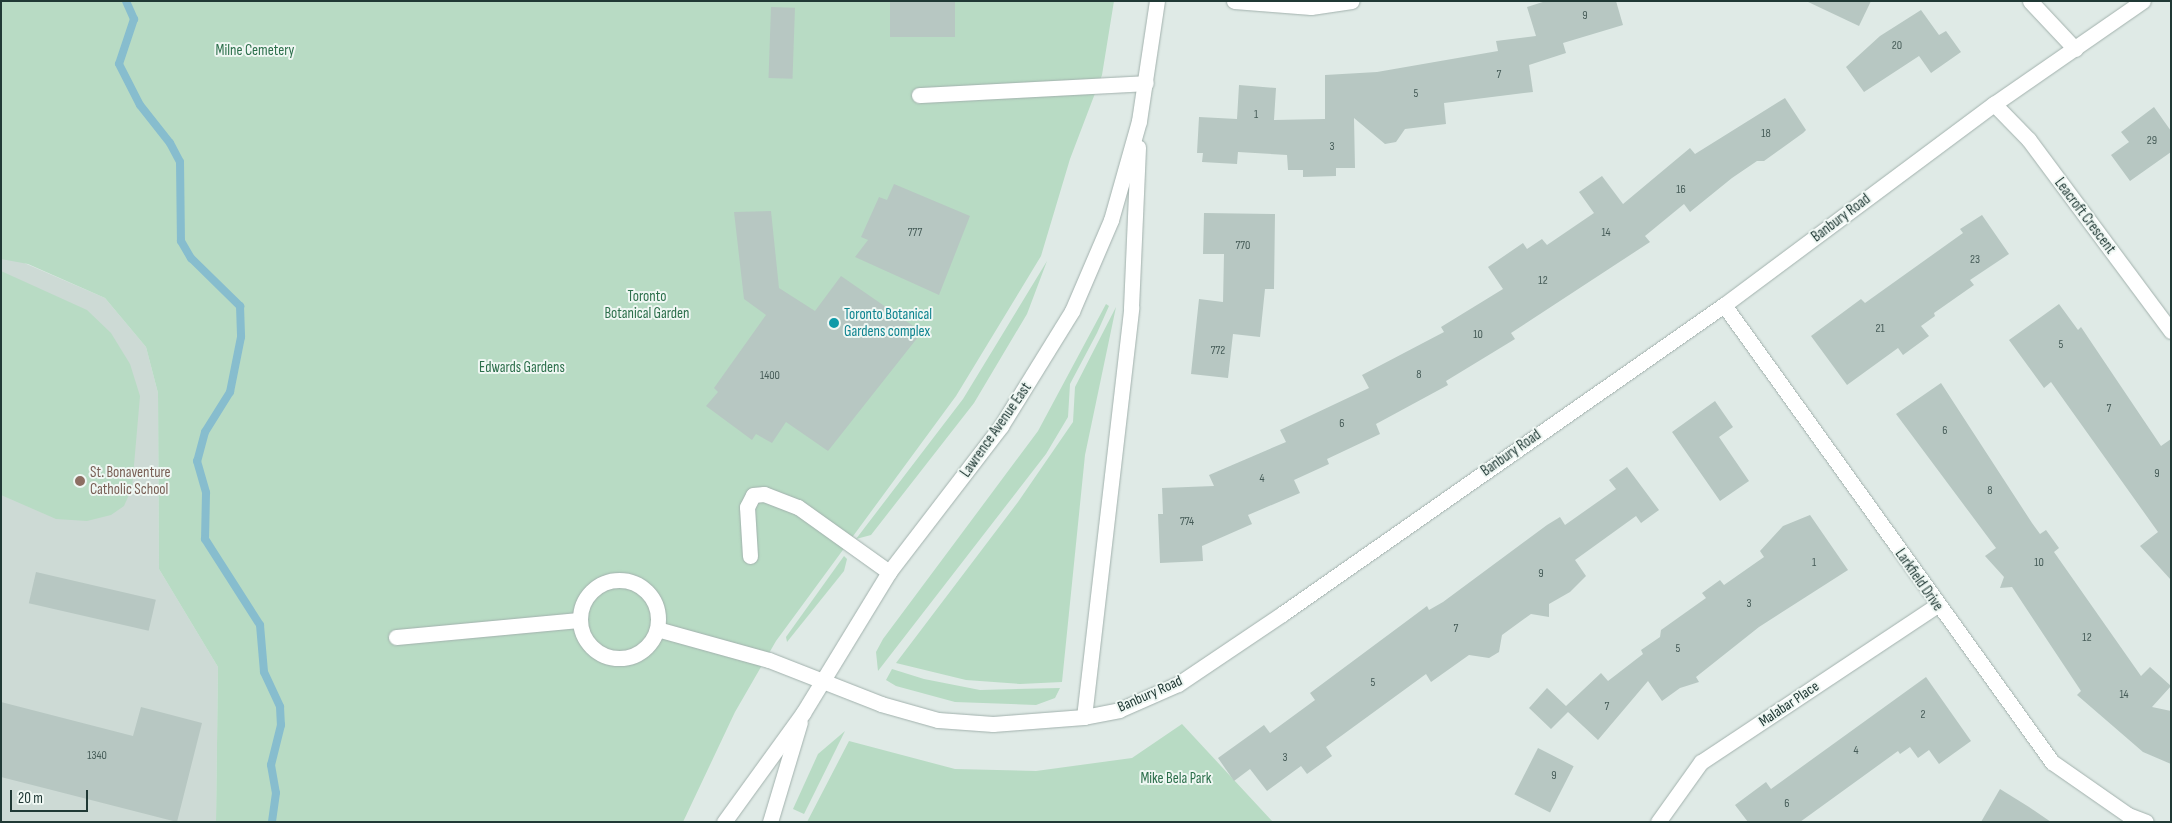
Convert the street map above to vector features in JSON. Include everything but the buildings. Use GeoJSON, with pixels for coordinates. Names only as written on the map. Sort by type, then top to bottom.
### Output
{"type":"FeatureCollection","features":[{"type":"Feature","properties":{"kind":"street","name":"Lawrence Avenue East"},"geometry":{"type":"LineString","coordinates":[[724,822],[803,713],[821,678],[889,572],[983,453],[1072,312],[1111,220],[1139,121],[1157,1]]}},
{"type":"Feature","properties":{"kind":"street"},"geometry":{"type":"LineString","coordinates":[[1234,1],[1310,7],[1352,1]]}},
{"type":"Feature","properties":{"kind":"street"},"geometry":{"type":"LineString","coordinates":[[2030,1],[2075,48]]}},
{"type":"Feature","properties":{"kind":"street","name":"Banbury Road"},"geometry":{"type":"LineString","coordinates":[[657,629],[821,678],[881,704],[938,720],[993,724],[1084,717],[1119,710],[1178,684],[1724,305],[1994,104],[2143,1]]}},
{"type":"Feature","properties":{"kind":"street"},"geometry":{"type":"LineString","coordinates":[[919,95],[1146,83]]}},
{"type":"Feature","properties":{"kind":"street","name":"Leacroft Crescent"},"geometry":{"type":"LineString","coordinates":[[1994,104],[2029,140],[2171,331]]}},
{"type":"Feature","properties":{"kind":"street","name":"Lawrence Avenue East"},"geometry":{"type":"LineString","coordinates":[[1084,717],[1131,300],[1139,121]]}},
{"type":"Feature","properties":{"kind":"street","name":"Larkfield Drive"},"geometry":{"type":"LineString","coordinates":[[1724,305],[1937,605],[2052,762],[2126,819],[2146,822]]}},
{"type":"Feature","properties":{"kind":"street"},"geometry":{"type":"LineString","coordinates":[[750,556],[746,507],[753,495],[764,494],[798,507],[889,572]]}},
{"type":"Feature","properties":{"kind":"street"},"geometry":{"type":"LineString","coordinates":[[629,581],[653,599],[657,629],[644,649],[634,655],[610,658],[588,644],[580,620],[586,597],[595,588],[605,582],[629,581]]}},
{"type":"Feature","properties":{"kind":"street","name":"Malabar Place"},"geometry":{"type":"LineString","coordinates":[[1658,822],[1701,762],[1937,605]]}},
{"type":"Feature","properties":{"kind":"street"},"geometry":{"type":"LineString","coordinates":[[396,637],[580,620]]}},
{"type":"Feature","properties":{"kind":"street","name":"Lawrence Avenue East"},"geometry":{"type":"LineString","coordinates":[[770,822],[803,713]]}},
{"type":"Feature","properties":{"kind":"shaded area","name":"St. Bonaventure Catholic School"},"geometry":{"type":"Polygon","coordinates":[[[1,258],[22,262],[105,298],[146,347],[158,393],[159,569],[218,667],[216,822],[1,822],[1,258]]]}},
{"type":"Feature","properties":{"kind":"green space","name":"Edwards Gardens"},"geometry":{"type":"Polygon","coordinates":[[[1,1],[1114,1],[1102,75],[1070,159],[1041,256],[956,396],[776,641],[735,712],[683,822],[216,822],[218,667],[159,569],[158,393],[146,347],[105,298],[28,264],[1,259],[1,1]]]}},
{"type":"Feature","properties":{"kind":"green space"},"geometry":{"type":"Polygon","coordinates":[[[1047,261],[1027,314],[974,403],[871,535],[856,539],[963,399],[1047,261]]]}},
{"type":"Feature","properties":{"kind":"green space"},"geometry":{"type":"Polygon","coordinates":[[[1,271],[87,310],[111,333],[130,364],[140,396],[132,488],[124,506],[111,515],[87,521],[56,519],[1,495],[1,271]]]}},
{"type":"Feature","properties":{"kind":"green space"},"geometry":{"type":"Polygon","coordinates":[[[1106,304],[1109,306],[1097,333],[1070,384],[1068,417],[1046,454],[878,671],[876,652],[883,639],[1038,431],[1106,304]]]}},
{"type":"Feature","properties":{"kind":"green space"},"geometry":{"type":"Polygon","coordinates":[[[1116,307],[1085,455],[1062,682],[1020,684],[966,680],[896,663],[1018,502],[1073,422],[1075,387],[1116,307]]]}},
{"type":"Feature","properties":{"kind":"green space"},"geometry":{"type":"Polygon","coordinates":[[[844,556],[847,559],[844,571],[787,642],[786,637],[844,556]]]}},
{"type":"Feature","properties":{"kind":"green space"},"geometry":{"type":"Polygon","coordinates":[[[892,669],[924,679],[980,690],[1060,688],[1055,698],[1036,705],[955,702],[896,686],[886,680],[892,669]]]}},
{"type":"Feature","properties":{"kind":"green space","name":"Mike Bela Park"},"geometry":{"type":"Polygon","coordinates":[[[1182,724],[1273,822],[807,822],[849,741],[955,769],[1036,771],[1132,758],[1182,724]]]}},
{"type":"Feature","properties":{"kind":"green space"},"geometry":{"type":"Polygon","coordinates":[[[845,731],[804,814],[793,809],[818,754],[845,731]]]}},
{"type":"Feature","properties":{"kind":"waterway"},"geometry":{"type":"LineString","coordinates":[[126,1],[134,19],[119,64],[140,105],[170,143],[180,162],[181,241],[191,258],[240,306],[241,337],[230,392],[205,432],[197,461],[206,493],[205,539],[260,625],[264,672],[280,707],[281,725],[271,765],[276,793],[272,822]]}},
{"type":"Feature","properties":{"kind":"place","name":"Toronto Botanical Gardens complex"},"geometry":{"type":"Point","coordinates":[834,323]}},
{"type":"Feature","properties":{"kind":"place","name":"St. Bonaventure Catholic School"},"geometry":{"type":"Point","coordinates":[80,481]}},
{"type":"Feature","properties":{"kind":"park label","name":"Milne Cemetery"},"geometry":{"type":"Point","coordinates":[255,51]}},
{"type":"Feature","properties":{"kind":"park label","name":"Toronto Botanical Garden"},"geometry":{"type":"Point","coordinates":[647,304]}}]}
